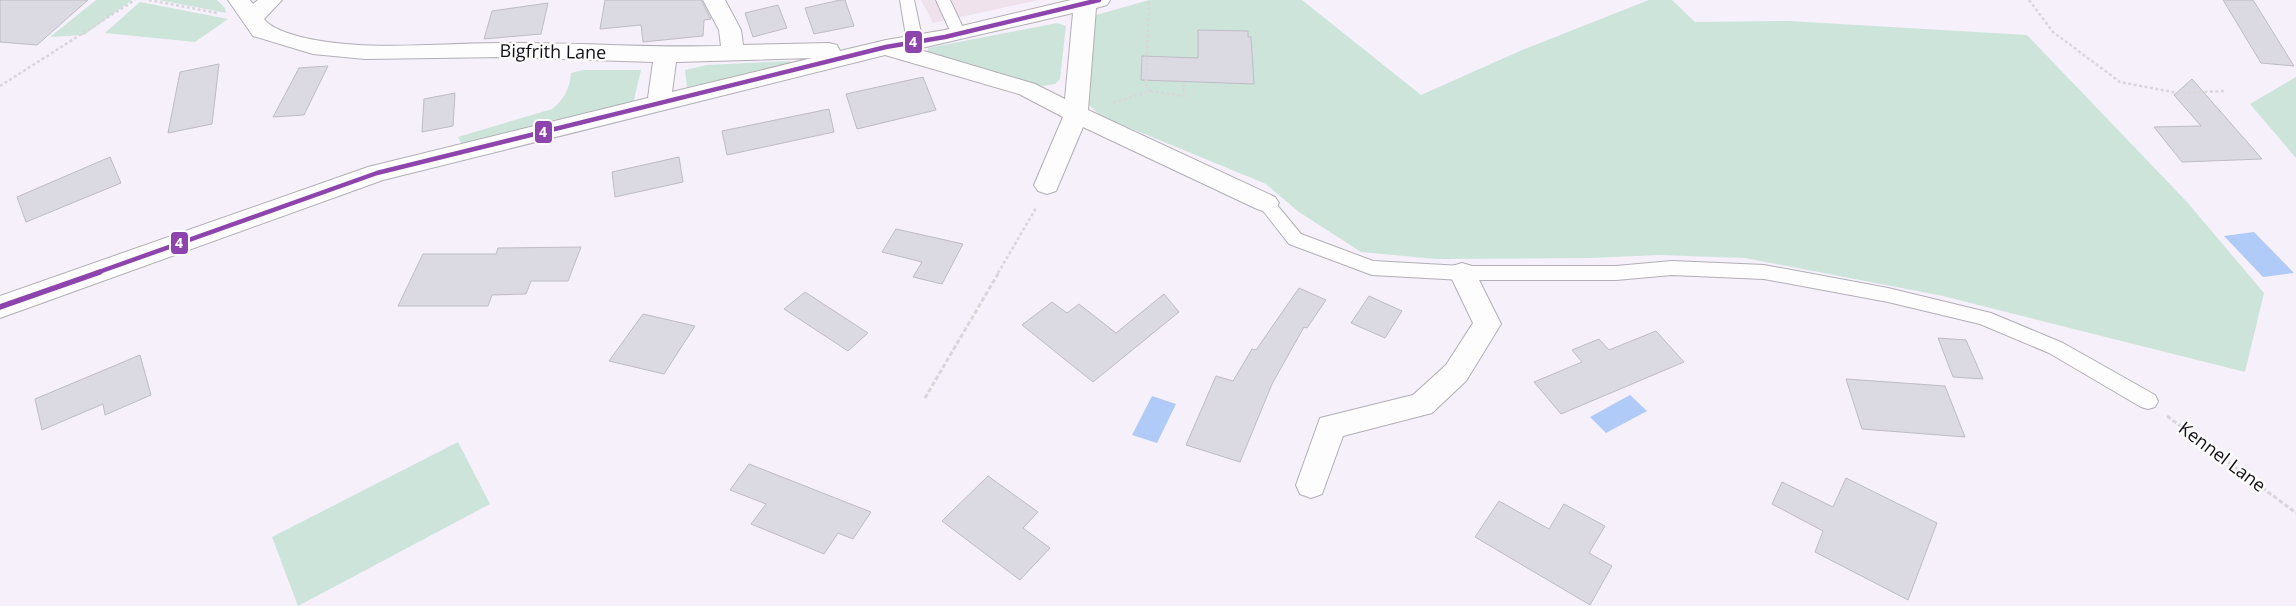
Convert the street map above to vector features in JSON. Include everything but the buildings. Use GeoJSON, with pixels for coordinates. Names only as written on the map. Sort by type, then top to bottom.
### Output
{"type":"FeatureCollection","features":[{"type":"Feature","properties":{"kind":"street"},"geometry":{"type":"LineString","coordinates":[[245,9],[271,0]]}},
{"type":"Feature","properties":{"kind":"street"},"geometry":{"type":"LineString","coordinates":[[714,0],[730,30],[734,53]]}},
{"type":"Feature","properties":{"kind":"street"},"geometry":{"type":"LineString","coordinates":[[0,307],[377,173],[886,47],[958,34],[1089,1],[1076,114],[1047,185]]}},
{"type":"Feature","properties":{"kind":"street","name":"Bigfrith Lane"},"geometry":{"type":"LineString","coordinates":[[245,9],[261,30],[313,47],[365,52],[503,50],[665,55],[886,47]]}},
{"type":"Feature","properties":{"kind":"street"},"geometry":{"type":"LineString","coordinates":[[886,47],[1027,88],[1076,114],[1266,203]]}},
{"type":"Feature","properties":{"kind":"street"},"geometry":{"type":"LineString","coordinates":[[659,102],[665,55]]}},
{"type":"Feature","properties":{"kind":"street"},"geometry":{"type":"LineString","coordinates":[[1311,485],[1331,427],[1422,405],[1456,373],[1487,324],[1462,273]]}},
{"type":"Feature","properties":{"kind":"lane"},"geometry":{"type":"LineString","coordinates":[[907,0],[915,42]]}},
{"type":"Feature","properties":{"kind":"lane"},"geometry":{"type":"LineString","coordinates":[[943,0],[958,34]]}},
{"type":"Feature","properties":{"kind":"lane"},"geometry":{"type":"LineString","coordinates":[[1266,203],[1295,239],[1372,268],[1462,273],[1616,273],[1672,268],[1764,272],[1888,295],[1984,318],[2056,348],[2148,401]]}},
{"type":"Feature","properties":{"kind":"path"},"geometry":{"type":"LineString","coordinates":[[0,86],[135,0]]}},
{"type":"Feature","properties":{"kind":"path"},"geometry":{"type":"LineString","coordinates":[[149,0],[245,9]]}},
{"type":"Feature","properties":{"kind":"path"},"geometry":{"type":"LineString","coordinates":[[1149,0],[1146,85],[1150,91]]}},
{"type":"Feature","properties":{"kind":"path"},"geometry":{"type":"LineString","coordinates":[[2029,0],[2052,32],[2120,82],[2178,93],[2225,91]]}},
{"type":"Feature","properties":{"kind":"path"},"geometry":{"type":"LineString","coordinates":[[1076,114],[1150,91],[1184,96],[1184,82]]}},
{"type":"Feature","properties":{"kind":"path"},"geometry":{"type":"LineString","coordinates":[[925,398],[1035,209],[1047,185]]}},
{"type":"Feature","properties":{"kind":"path","name":"Kennel Lane"},"geometry":{"type":"LineString","coordinates":[[2148,401],[2296,513]]}},
{"type":"Feature","properties":{"kind":"shaded area"},"geometry":{"type":"Polygon","coordinates":[[[921,0],[1039,0],[933,23],[921,0]]]}},
{"type":"Feature","properties":{"kind":"green space"},"geometry":{"type":"Polygon","coordinates":[[[96,0],[132,0],[84,35],[50,37],[96,0]]]}},
{"type":"Feature","properties":{"kind":"green space"},"geometry":{"type":"Polygon","coordinates":[[[159,0],[217,0],[225,8],[226,13],[159,0]]]}},
{"type":"Feature","properties":{"kind":"green space"},"geometry":{"type":"Polygon","coordinates":[[[1149,0],[1302,0],[1421,95],[1522,50],[1649,0],[1672,0],[1695,22],[1789,21],[2027,35],[2187,202],[2264,293],[2245,372],[1943,296],[1745,258],[1660,255],[1590,258],[1436,259],[1361,252],[1299,212],[1266,184],[1101,116],[1083,100],[1093,16],[1149,0]]]}},
{"type":"Feature","properties":{"kind":"green space"},"geometry":{"type":"Polygon","coordinates":[[[140,2],[228,19],[195,42],[105,33],[140,2]]]}},
{"type":"Feature","properties":{"kind":"green space"},"geometry":{"type":"Polygon","coordinates":[[[1057,23],[1066,26],[1060,79],[1055,84],[1043,86],[927,54],[928,48],[1057,23]]]}},
{"type":"Feature","properties":{"kind":"green space"},"geometry":{"type":"Polygon","coordinates":[[[790,61],[792,65],[687,87],[685,70],[707,65],[790,61]]]}},
{"type":"Feature","properties":{"kind":"green space"},"geometry":{"type":"Polygon","coordinates":[[[583,70],[641,70],[633,104],[462,145],[458,137],[552,109],[566,93],[571,73],[583,70]]]}},
{"type":"Feature","properties":{"kind":"green space"},"geometry":{"type":"Polygon","coordinates":[[[2296,77],[2296,158],[2250,104],[2296,77]]]}},
{"type":"Feature","properties":{"kind":"green space"},"geometry":{"type":"Polygon","coordinates":[[[458,442],[490,504],[298,606],[272,537],[458,442]]]}},
{"type":"Feature","properties":{"kind":"water"},"geometry":{"type":"Polygon","coordinates":[[[2254,232],[2294,273],[2263,277],[2224,236],[2254,232]]]}},
{"type":"Feature","properties":{"kind":"water"},"geometry":{"type":"Polygon","coordinates":[[[1630,395],[1647,411],[1606,433],[1590,417],[1630,395]]]}},
{"type":"Feature","properties":{"kind":"water"},"geometry":{"type":"Polygon","coordinates":[[[1152,396],[1176,404],[1157,443],[1132,435],[1152,396]]]}},
{"type":"Feature","properties":{"kind":"transit line","name":"4"},"geometry":{"type":"LineString","coordinates":[[0,307],[377,173],[886,47],[945,37],[1099,0]]}}]}
